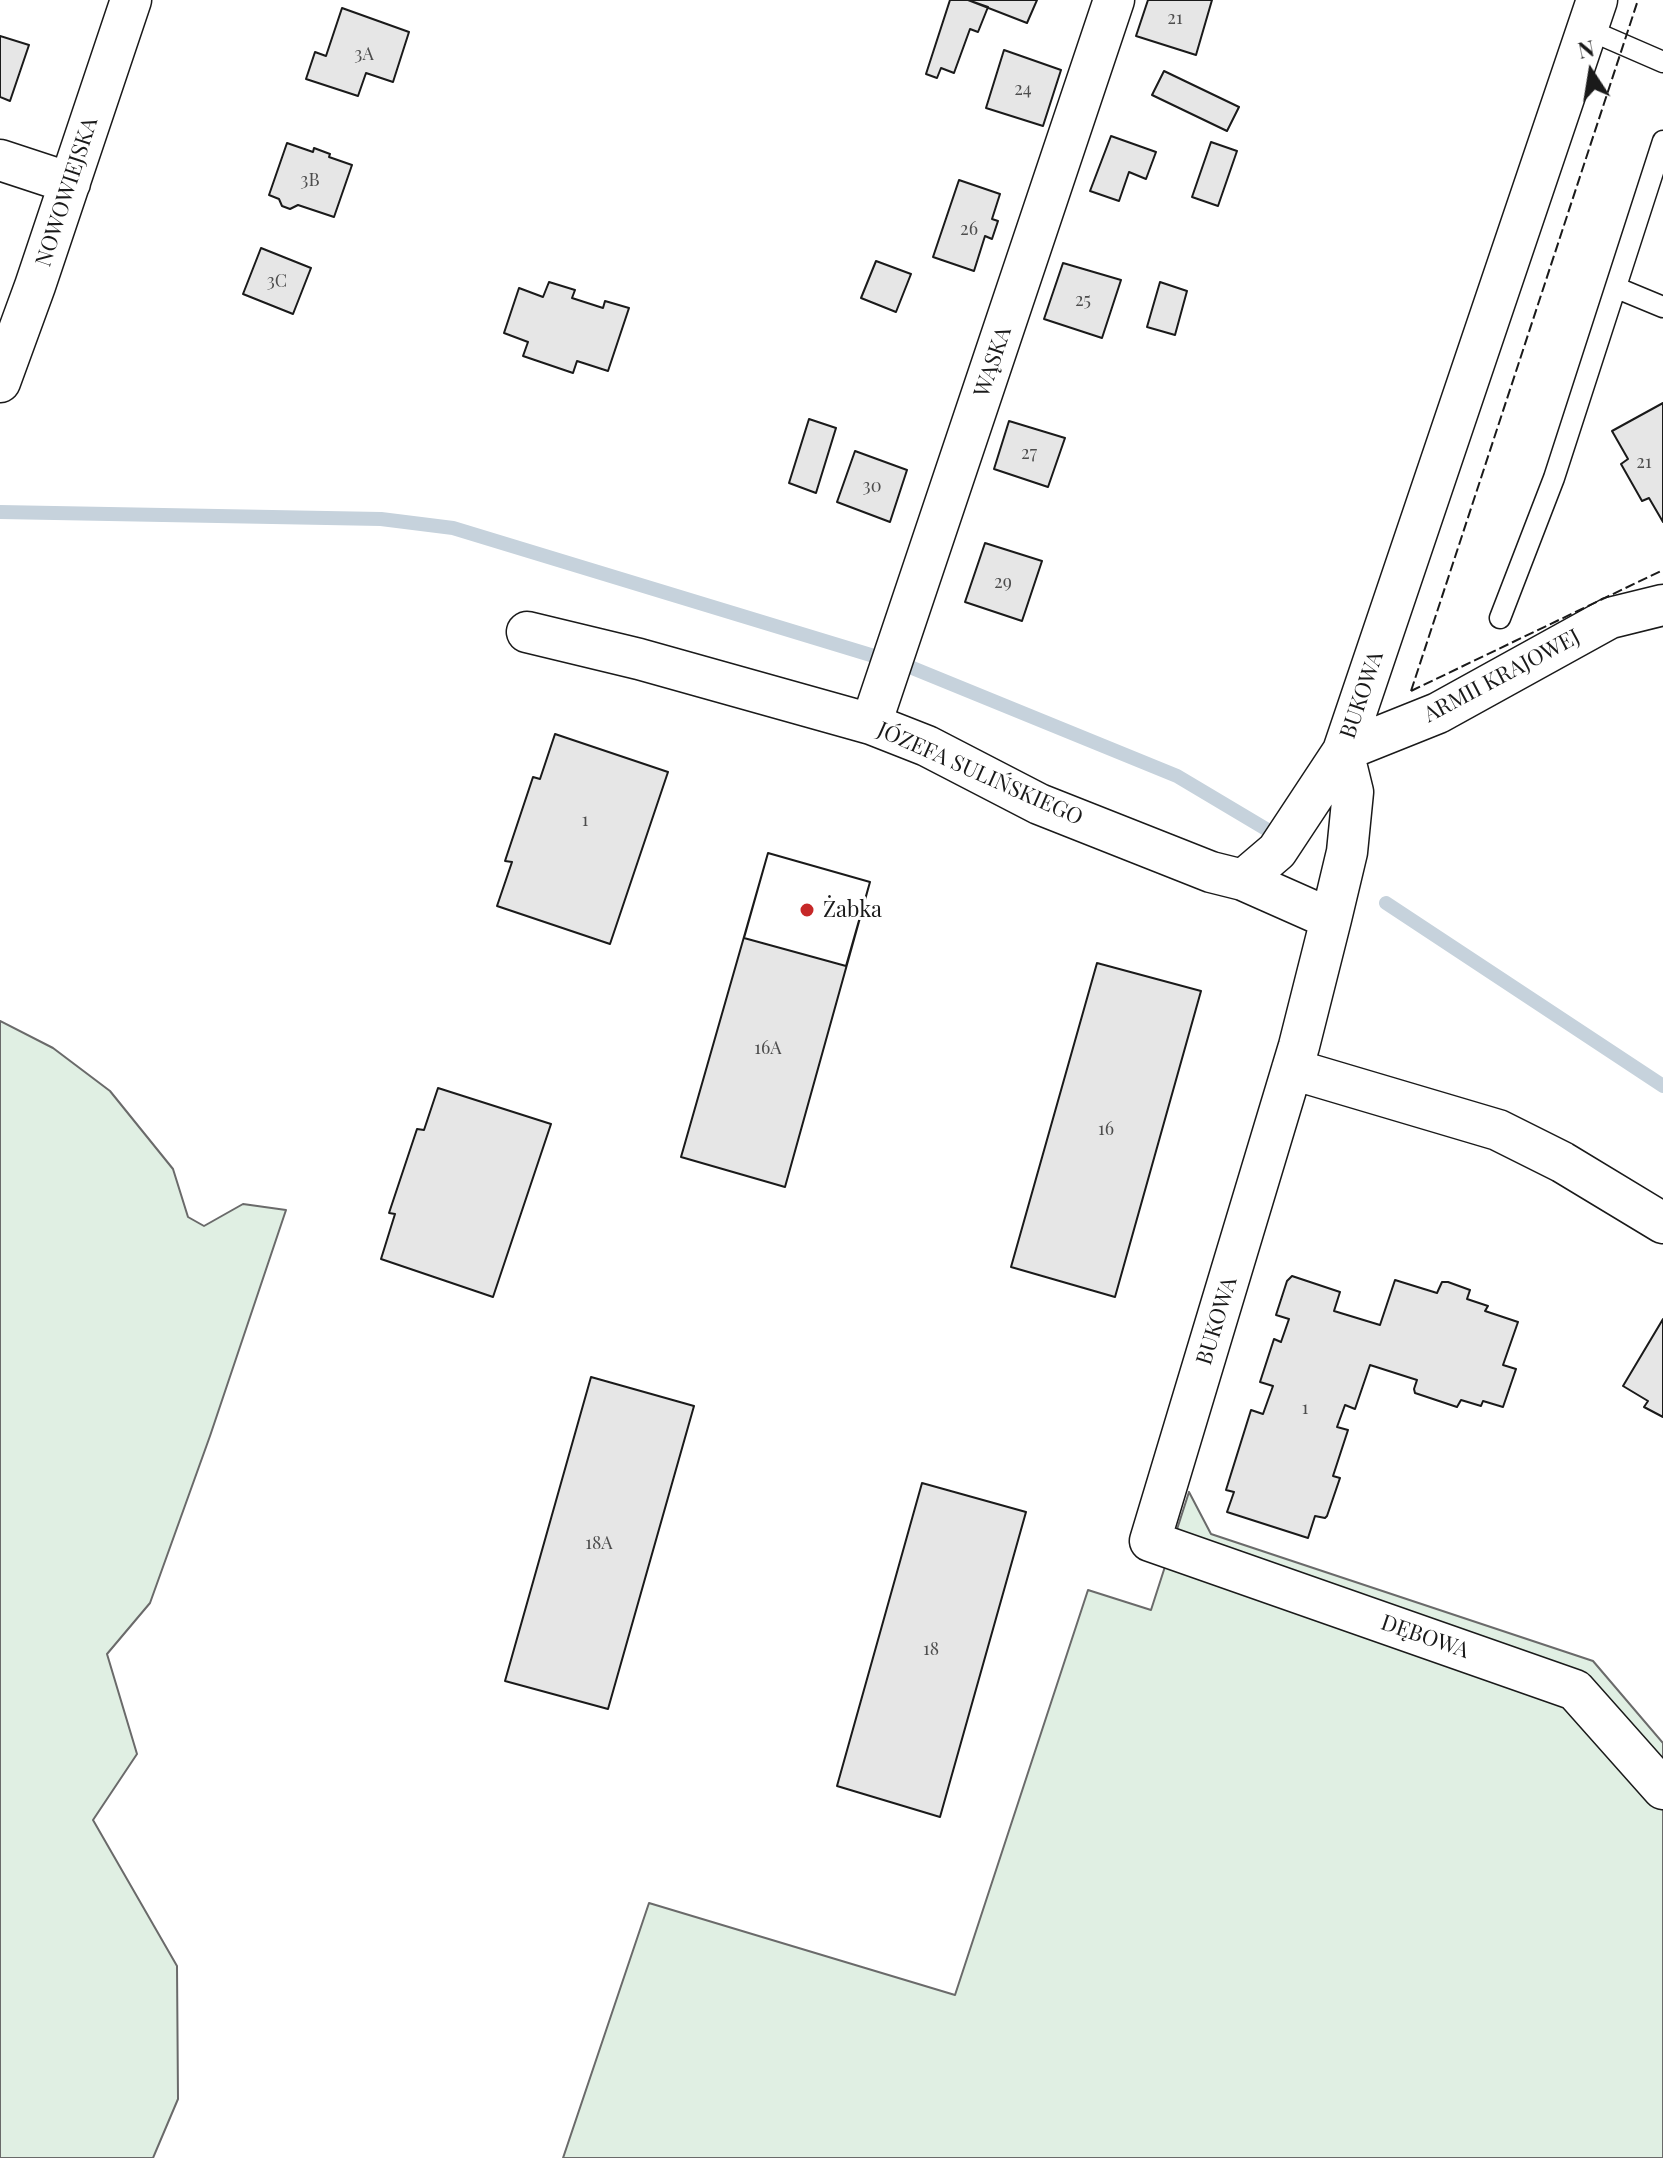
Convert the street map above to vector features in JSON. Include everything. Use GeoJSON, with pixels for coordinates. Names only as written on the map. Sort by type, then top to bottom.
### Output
{"type":"FeatureCollection","features":[{"type":"Feature","properties":{"kind":"street","name":"NOWOWIEJSKA"},"geometry":{"type":"LineString","coordinates":[[0,382],[131,0]]}},
{"type":"Feature","properties":{"kind":"street","name":"WĄSKA"},"geometry":{"type":"LineString","coordinates":[[871,724],[1114,0]]}},
{"type":"Feature","properties":{"kind":"street","name":"BUKOWA"},"geometry":{"type":"LineString","coordinates":[[1150,1541],[1292,1069],[1331,919],[1347,852],[1353,792],[1343,751],[1592,14]]}},
{"type":"Feature","properties":{"kind":"street"},"geometry":{"type":"LineString","coordinates":[[0,160],[70,183]]}},
{"type":"Feature","properties":{"kind":"street","name":"ARMII KRAJOWEJ"},"geometry":{"type":"LineString","coordinates":[[1343,751],[1438,713],[1610,618],[1663,605]]}},
{"type":"Feature","properties":{"kind":"street","name":"JÓZEFA SULIŃSKIEGO"},"geometry":{"type":"LineString","coordinates":[[527,632],[639,659],[871,724],[927,746],[1039,804],[1211,872],[1243,880],[1331,919]]}},
{"type":"Feature","properties":{"kind":"street"},"geometry":{"type":"LineString","coordinates":[[1243,880],[1277,851],[1343,751]]}},
{"type":"Feature","properties":{"kind":"street"},"geometry":{"type":"LineString","coordinates":[[1292,1069],[1498,1130],[1562,1162],[1663,1223]]}},
{"type":"Feature","properties":{"kind":"street","name":"DĘBOWA"},"geometry":{"type":"LineString","coordinates":[[1150,1541],[1575,1690],[1663,1789]]}},
{"type":"Feature","properties":{"kind":"lane"},"geometry":{"type":"LineString","coordinates":[[1592,14],[1663,62]]}},
{"type":"Feature","properties":{"kind":"lane"},"geometry":{"type":"LineString","coordinates":[[1500,618],[1554,478],[1663,141]]}},
{"type":"Feature","properties":{"kind":"lane"},"geometry":{"type":"LineString","coordinates":[[1617,288],[1663,307]]}},
{"type":"Feature","properties":{"kind":"green space"},"geometry":{"type":"Polygon","coordinates":[[[0,1021],[53,1048],[110,1091],[173,1169],[188,1217],[204,1226],[243,1204],[286,1210],[150,1603],[107,1654],[137,1754],[93,1820],[177,1966],[178,2099],[153,2158],[0,2158],[0,1021]]]}},
{"type":"Feature","properties":{"kind":"green space"},"geometry":{"type":"Polygon","coordinates":[[[1189,1492],[1211,1534],[1593,1661],[1663,1743],[1663,2158],[563,2158],[649,1903],[955,1995],[1088,1590],[1151,1610],[1189,1492]]]}},
{"type":"Feature","properties":{"kind":"building"},"geometry":{"type":"Polygon","coordinates":[[[950,0],[968,0],[988,7],[978,32],[970,29],[954,73],[941,68],[937,78],[926,74],[950,0]]]}},
{"type":"Feature","properties":{"kind":"building"},"geometry":{"type":"Polygon","coordinates":[[[968,0],[1037,0],[1027,23],[968,0]]]}},
{"type":"Feature","properties":{"kind":"building"},"geometry":{"type":"Polygon","coordinates":[[[1148,0],[1212,0],[1196,55],[1136,36],[1148,0]]]}},
{"type":"Feature","properties":{"kind":"building"},"geometry":{"type":"Polygon","coordinates":[[[342,8],[409,32],[393,82],[366,73],[358,96],[306,79],[315,52],[326,56],[342,8]]]}},
{"type":"Feature","properties":{"kind":"building"},"geometry":{"type":"Polygon","coordinates":[[[0,36],[29,45],[10,101],[0,97],[0,36]]]}},
{"type":"Feature","properties":{"kind":"building"},"geometry":{"type":"Polygon","coordinates":[[[1004,50],[1061,70],[1043,126],[986,108],[1004,50]]]}},
{"type":"Feature","properties":{"kind":"building"},"geometry":{"type":"Polygon","coordinates":[[[1164,71],[1239,107],[1227,131],[1152,95],[1164,71]]]}},
{"type":"Feature","properties":{"kind":"building"},"geometry":{"type":"Polygon","coordinates":[[[1111,136],[1156,152],[1146,179],[1129,172],[1119,201],[1090,191],[1111,136]]]}},
{"type":"Feature","properties":{"kind":"building"},"geometry":{"type":"Polygon","coordinates":[[[1211,142],[1237,151],[1218,206],[1192,197],[1211,142]]]}},
{"type":"Feature","properties":{"kind":"building"},"geometry":{"type":"Polygon","coordinates":[[[287,143],[313,152],[314,148],[352,165],[334,217],[298,205],[290,209],[269,195],[287,143]]]}},
{"type":"Feature","properties":{"kind":"building"},"geometry":{"type":"Polygon","coordinates":[[[959,180],[1000,194],[992,219],[998,221],[992,239],[985,236],[974,271],[933,257],[959,180]]]}},
{"type":"Feature","properties":{"kind":"building"},"geometry":{"type":"Polygon","coordinates":[[[261,248],[311,268],[293,314],[243,294],[261,248]]]}},
{"type":"Feature","properties":{"kind":"building"},"geometry":{"type":"Polygon","coordinates":[[[876,261],[911,274],[896,312],[861,298],[876,261]]]}},
{"type":"Feature","properties":{"kind":"building"},"geometry":{"type":"Polygon","coordinates":[[[1063,263],[1121,280],[1102,338],[1044,319],[1063,263]]]}},
{"type":"Feature","properties":{"kind":"building"},"geometry":{"type":"Polygon","coordinates":[[[549,282],[575,290],[572,298],[603,308],[605,301],[629,308],[608,371],[577,361],[573,373],[523,356],[528,342],[504,333],[519,288],[543,297],[549,282]]]}},
{"type":"Feature","properties":{"kind":"building"},"geometry":{"type":"Polygon","coordinates":[[[1160,282],[1187,291],[1175,335],[1147,327],[1160,282]]]}},
{"type":"Feature","properties":{"kind":"building"},"geometry":{"type":"Polygon","coordinates":[[[1663,403],[1663,522],[1649,498],[1642,501],[1621,464],[1628,459],[1612,431],[1663,403]]]}},
{"type":"Feature","properties":{"kind":"building"},"geometry":{"type":"Polygon","coordinates":[[[809,419],[836,428],[816,493],[789,483],[809,419]]]}},
{"type":"Feature","properties":{"kind":"building"},"geometry":{"type":"Polygon","coordinates":[[[1009,421],[1065,438],[1048,487],[994,469],[1009,421]]]}},
{"type":"Feature","properties":{"kind":"building"},"geometry":{"type":"Polygon","coordinates":[[[855,451],[907,470],[890,522],[837,502],[855,451]]]}},
{"type":"Feature","properties":{"kind":"building"},"geometry":{"type":"Polygon","coordinates":[[[985,543],[1042,561],[1022,621],[965,602],[985,543]]]}},
{"type":"Feature","properties":{"kind":"building"},"geometry":{"type":"Polygon","coordinates":[[[555,734],[668,772],[610,944],[497,906],[512,862],[505,861],[533,777],[540,779],[555,734]]]}},
{"type":"Feature","properties":{"kind":"building"},"geometry":{"type":"Polygon","coordinates":[[[768,853],[870,882],[785,1187],[681,1157],[768,853]]]}},
{"type":"Feature","properties":{"kind":"building","name":"Żabka"},"geometry":{"type":"Polygon","coordinates":[[[768,853],[870,882],[846,966],[744,938],[768,853]]]}},
{"type":"Feature","properties":{"kind":"building"},"geometry":{"type":"Polygon","coordinates":[[[1097,963],[1201,991],[1115,1297],[1011,1267],[1097,963]]]}},
{"type":"Feature","properties":{"kind":"building"},"geometry":{"type":"Polygon","coordinates":[[[438,1088],[551,1124],[493,1297],[381,1259],[395,1214],[389,1213],[417,1129],[424,1130],[438,1088]]]}},
{"type":"Feature","properties":{"kind":"building"},"geometry":{"type":"Polygon","coordinates":[[[1292,1276],[1340,1292],[1334,1311],[1380,1325],[1395,1280],[1437,1293],[1442,1282],[1448,1282],[1470,1290],[1467,1299],[1488,1306],[1485,1311],[1518,1322],[1503,1365],[1516,1369],[1503,1407],[1483,1401],[1481,1406],[1461,1400],[1457,1407],[1415,1393],[1417,1380],[1370,1365],[1355,1409],[1345,1405],[1337,1427],[1348,1430],[1333,1476],[1340,1478],[1327,1516],[1315,1516],[1308,1538],[1227,1512],[1234,1492],[1226,1490],[1251,1410],[1263,1414],[1273,1386],[1260,1382],[1274,1339],[1281,1342],[1289,1319],[1276,1315],[1287,1281],[1292,1276]]]}},
{"type":"Feature","properties":{"kind":"building"},"geometry":{"type":"Polygon","coordinates":[[[1663,1319],[1663,1417],[1644,1407],[1648,1401],[1623,1386],[1663,1319]]]}},
{"type":"Feature","properties":{"kind":"building"},"geometry":{"type":"Polygon","coordinates":[[[591,1377],[694,1406],[608,1709],[505,1681],[591,1377]]]}},
{"type":"Feature","properties":{"kind":"building"},"geometry":{"type":"Polygon","coordinates":[[[922,1483],[1026,1512],[940,1817],[837,1786],[922,1483]]]}},
{"type":"Feature","properties":{"kind":"waterway"},"geometry":{"type":"LineString","coordinates":[[0,512],[381,519],[453,528],[874,656]]}},
{"type":"Feature","properties":{"kind":"waterway"},"geometry":{"type":"LineString","coordinates":[[910,667],[1177,776],[1266,829]]}},
{"type":"Feature","properties":{"kind":"waterway"},"geometry":{"type":"LineString","coordinates":[[1386,903],[1663,1086]]}},
{"type":"Feature","properties":{"kind":"fence"},"geometry":{"type":"LineString","coordinates":[[1411,691],[1638,0]]}},
{"type":"Feature","properties":{"kind":"fence"},"geometry":{"type":"LineString","coordinates":[[1411,691],[1663,570]]}},
{"type":"Feature","properties":{"kind":"place","name":"Żabka"},"geometry":{"type":"Point","coordinates":[807,910]}}]}
